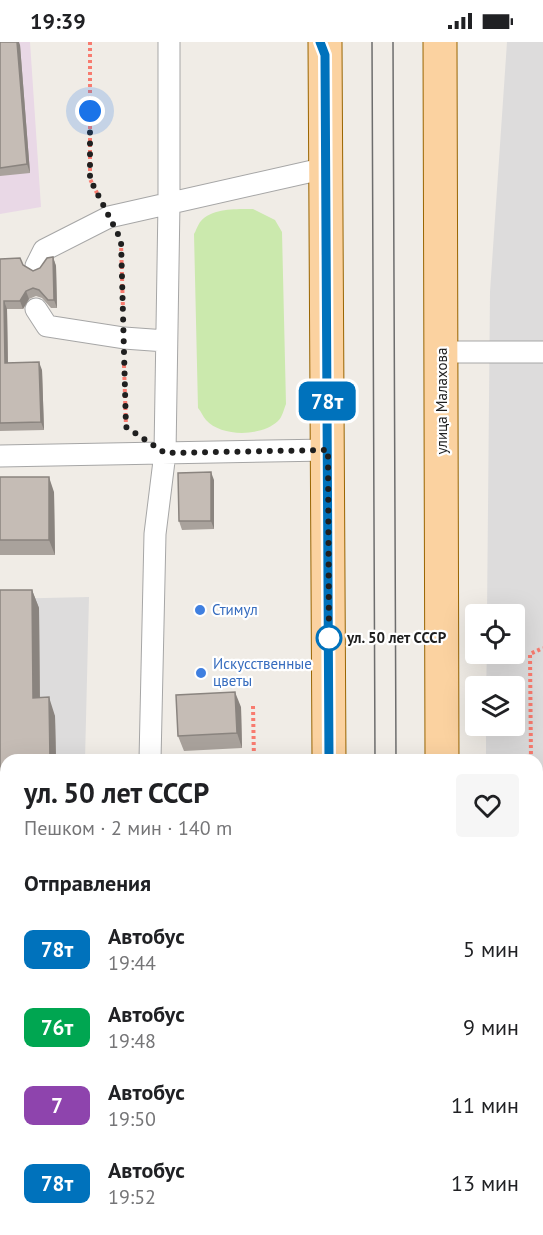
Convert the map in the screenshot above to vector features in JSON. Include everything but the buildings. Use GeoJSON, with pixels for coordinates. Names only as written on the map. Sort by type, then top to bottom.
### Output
{"type":"FeatureCollection","features":[{"type":"Feature","properties":{"kind":"main road"},"geometry":{"type":"LineString","coordinates":[[323,46],[326,168],[329,754]]}},
{"type":"Feature","properties":{"kind":"main road","name":"улица Малахова"},"geometry":{"type":"LineString","coordinates":[[442,46],[442,754]]}},
{"type":"Feature","properties":{"kind":"lane"},"geometry":{"type":"LineString","coordinates":[[150,754],[155,534],[165,453],[169,42]]}},
{"type":"Feature","properties":{"kind":"lane"},"geometry":{"type":"LineString","coordinates":[[36,266],[44,250],[109,217],[326,168]]}},
{"type":"Feature","properties":{"kind":"lane"},"geometry":{"type":"LineString","coordinates":[[36,309],[47,326],[124,338],[166,341]]}},
{"type":"Feature","properties":{"kind":"lane"},"geometry":{"type":"LineString","coordinates":[[442,352],[543,352]]}},
{"type":"Feature","properties":{"kind":"lane"},"geometry":{"type":"LineString","coordinates":[[0,456],[328,450]]}},
{"type":"Feature","properties":{"kind":"path"},"geometry":{"type":"LineString","coordinates":[[90,42],[90,179],[121,240],[126,427],[165,453]]}},
{"type":"Feature","properties":{"kind":"path"},"geometry":{"type":"LineString","coordinates":[[531,754],[530,654],[543,648]]}},
{"type":"Feature","properties":{"kind":"path"},"geometry":{"type":"LineString","coordinates":[[253,706],[254,754]]}},
{"type":"Feature","properties":{"kind":"shaded area"},"geometry":{"type":"Polygon","coordinates":[[[0,42],[30,42],[41,207],[0,214],[0,42]]]}},
{"type":"Feature","properties":{"kind":"shaded area"},"geometry":{"type":"Polygon","coordinates":[[[507,42],[543,42],[543,754],[486,754],[486,736],[525,736],[525,676],[486,676],[487,664],[525,664],[525,604],[487,604],[490,292],[507,42]]]}},
{"type":"Feature","properties":{"kind":"shaded area"},"geometry":{"type":"Polygon","coordinates":[[[89,597],[85,754],[0,754],[0,599],[89,597]]]}},
{"type":"Feature","properties":{"kind":"green space"},"geometry":{"type":"Polygon","coordinates":[[[253,209],[275,220],[282,232],[286,404],[282,416],[271,426],[262,430],[241,433],[221,430],[213,426],[198,408],[194,234],[201,221],[212,214],[225,210],[253,209]]]}},
{"type":"Feature","properties":{"kind":"tram line"},"geometry":{"type":"LineString","coordinates":[[372,42],[375,754]]}},
{"type":"Feature","properties":{"kind":"tram line"},"geometry":{"type":"LineString","coordinates":[[393,42],[396,754]]}},
{"type":"Feature","properties":{"kind":"bus line","name":"78т"},"geometry":{"type":"LineString","coordinates":[[320,42],[325,55],[329,754]]}},
{"type":"Feature","properties":{"kind":"place","name":"Стимул"},"geometry":{"type":"Point","coordinates":[200,610]}},
{"type":"Feature","properties":{"kind":"place","name":"ул. 50 лет СССР"},"geometry":{"type":"Point","coordinates":[329,638]}},
{"type":"Feature","properties":{"kind":"place","name":"Искусственные цветы"},"geometry":{"type":"Point","coordinates":[201,673]}},
{"type":"Feature","properties":{"kind":"route"},"geometry":{"type":"LineString","coordinates":[[90,111],[90,179],[121,240],[126,427],[165,453],[328,450],[329,638]]}}]}
